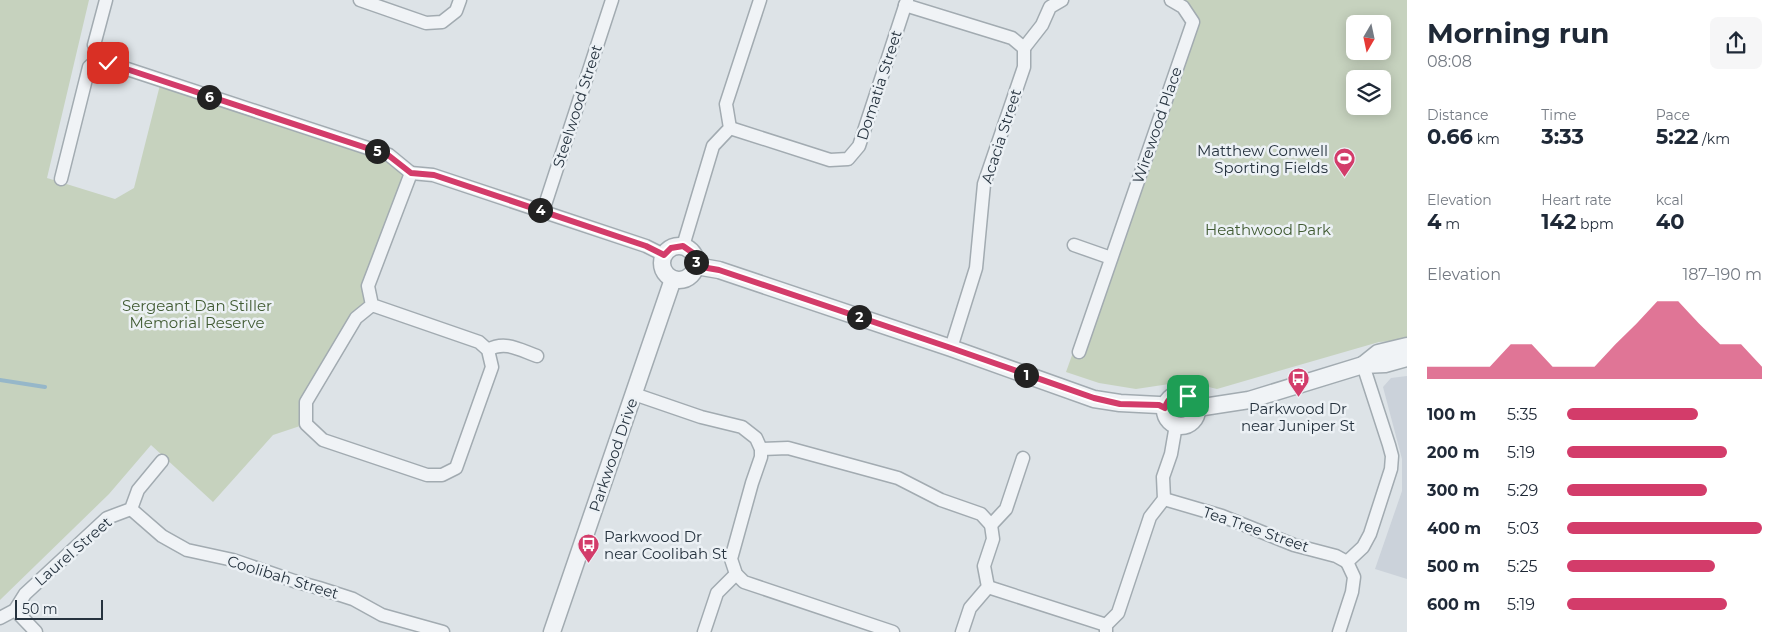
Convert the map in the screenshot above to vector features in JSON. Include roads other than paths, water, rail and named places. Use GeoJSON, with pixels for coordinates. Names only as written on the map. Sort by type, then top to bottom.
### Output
{"type":"FeatureCollection","features":[{"type":"Feature","properties":{"kind":"street"},"geometry":{"type":"LineString","coordinates":[[106,0],[94,45],[100,57],[108,63],[388,155],[411,173],[434,175],[646,246],[664,255]]}},
{"type":"Feature","properties":{"kind":"street"},"geometry":{"type":"LineString","coordinates":[[360,0],[426,23],[442,22],[456,11],[460,0]]}},
{"type":"Feature","properties":{"kind":"street","name":"Steelwood Street"},"geometry":{"type":"LineString","coordinates":[[542,211],[612,0]]}},
{"type":"Feature","properties":{"kind":"street"},"geometry":{"type":"LineString","coordinates":[[683,246],[713,146],[730,128],[726,104],[760,0]]}},
{"type":"Feature","properties":{"kind":"street"},"geometry":{"type":"LineString","coordinates":[[906,2],[1012,38],[1024,48],[1042,25],[1050,7],[1062,0]]}},
{"type":"Feature","properties":{"kind":"street","name":"Wirewood Place"},"geometry":{"type":"LineString","coordinates":[[1079,352],[1192,22],[1183,6],[1171,0]]}},
{"type":"Feature","properties":{"kind":"street","name":"Domatia Street"},"geometry":{"type":"LineString","coordinates":[[730,128],[830,160],[848,159],[859,146],[906,2]]}},
{"type":"Feature","properties":{"kind":"street","name":"Acacia Street"},"geometry":{"type":"LineString","coordinates":[[951,348],[976,268],[984,184],[1024,67],[1024,48]]}},
{"type":"Feature","properties":{"kind":"street"},"geometry":{"type":"LineString","coordinates":[[61,179],[89,67],[100,57]]}},
{"type":"Feature","properties":{"kind":"street"},"geometry":{"type":"LineString","coordinates":[[372,305],[368,286],[411,173]]}},
{"type":"Feature","properties":{"kind":"street"},"geometry":{"type":"LineString","coordinates":[[1074,245],[1111,258]]}},
{"type":"Feature","properties":{"kind":"street"},"geometry":{"type":"LineString","coordinates":[[683,246],[693,253],[696,266],[690,276],[679,280],[673,279],[664,270],[662,261],[664,255],[671,248],[683,246]]}},
{"type":"Feature","properties":{"kind":"street"},"geometry":{"type":"LineString","coordinates":[[696,266],[719,270],[1094,398],[1120,404],[1159,405],[1165,408]]}},
{"type":"Feature","properties":{"kind":"street","name":"Parkwood Drive"},"geometry":{"type":"LineString","coordinates":[[552,632],[673,279]]}},
{"type":"Feature","properties":{"kind":"street"},"geometry":{"type":"LineString","coordinates":[[372,305],[479,342],[488,350],[492,367],[456,468],[442,475],[427,475],[322,440],[306,424],[306,402],[356,318],[372,305]]}},
{"type":"Feature","properties":{"kind":"street"},"geometry":{"type":"LineString","coordinates":[[488,350],[495,345],[505,344],[537,356]]}},
{"type":"Feature","properties":{"kind":"street"},"geometry":{"type":"LineString","coordinates":[[1363,365],[1378,353],[1407,346]]}},
{"type":"Feature","properties":{"kind":"street"},"geometry":{"type":"LineString","coordinates":[[1197,408],[1213,407],[1268,395],[1363,365],[1385,364],[1407,358]]}},
{"type":"Feature","properties":{"kind":"street"},"geometry":{"type":"LineString","coordinates":[[1339,632],[1352,592],[1354,577],[1347,562],[1367,541],[1391,469],[1392,456],[1363,365]]}},
{"type":"Feature","properties":{"kind":"street"},"geometry":{"type":"LineString","coordinates":[[634,394],[701,417],[742,427],[756,438],[761,449],[760,464],[752,483],[731,559],[736,574],[744,582],[893,632]]}},
{"type":"Feature","properties":{"kind":"street"},"geometry":{"type":"LineString","coordinates":[[1182,394],[1194,401],[1197,408],[1191,422],[1186,425],[1176,425],[1167,419],[1165,408],[1170,398],[1182,394]]}},
{"type":"Feature","properties":{"kind":"street"},"geometry":{"type":"LineString","coordinates":[[988,587],[1106,629],[1118,613],[1150,517],[1164,499],[1163,477],[1171,454],[1176,425]]}},
{"type":"Feature","properties":{"kind":"street"},"geometry":{"type":"LineString","coordinates":[[761,449],[788,448],[898,478],[940,500],[981,514],[990,525],[993,539],[984,566],[988,587]]}},
{"type":"Feature","properties":{"kind":"street"},"geometry":{"type":"LineString","coordinates":[[990,525],[1006,509],[1023,458]]}},
{"type":"Feature","properties":{"kind":"street"},"geometry":{"type":"LineString","coordinates":[[131,509],[138,490],[162,461]]}},
{"type":"Feature","properties":{"kind":"street","name":"Tea Tree Street"},"geometry":{"type":"LineString","coordinates":[[1164,499],[1222,516],[1294,545],[1336,556],[1347,562]]}},
{"type":"Feature","properties":{"kind":"street","name":"Laurel Street"},"geometry":{"type":"LineString","coordinates":[[0,618],[15,610],[25,594],[107,518],[131,509]]}},
{"type":"Feature","properties":{"kind":"street","name":"Coolibah Street"},"geometry":{"type":"LineString","coordinates":[[131,509],[162,536],[187,550],[233,560],[354,599],[382,615],[443,632]]}},
{"type":"Feature","properties":{"kind":"street"},"geometry":{"type":"LineString","coordinates":[[704,632],[717,593],[736,574]]}},
{"type":"Feature","properties":{"kind":"street"},"geometry":{"type":"LineString","coordinates":[[962,632],[970,608],[988,587]]}},
{"type":"Feature","properties":{"kind":"street"},"geometry":{"type":"LineString","coordinates":[[15,610],[36,632]]}},
{"type":"Feature","properties":{"kind":"waterway"},"geometry":{"type":"LineString","coordinates":[[0,380],[45,387]]}},
{"type":"Feature","properties":{"kind":"place","name":"Matthew Conwell Sporting Fields"},"geometry":{"type":"Point","coordinates":[1344,178]}},
{"type":"Feature","properties":{"kind":"place","name":"Parkwood Dr near Juniper St"},"geometry":{"type":"Point","coordinates":[1298,398]}},
{"type":"Feature","properties":{"kind":"place","name":"Parkwood Dr near Coolibah St"},"geometry":{"type":"Point","coordinates":[588,564]}},
{"type":"Feature","properties":{"kind":"park label","name":"Heathwood Park"},"geometry":{"type":"Point","coordinates":[1268,229]}},
{"type":"Feature","properties":{"kind":"park label","name":"Sergeant Dan Stiller Memorial Reserve"},"geometry":{"type":"Point","coordinates":[197,314]}}]}
